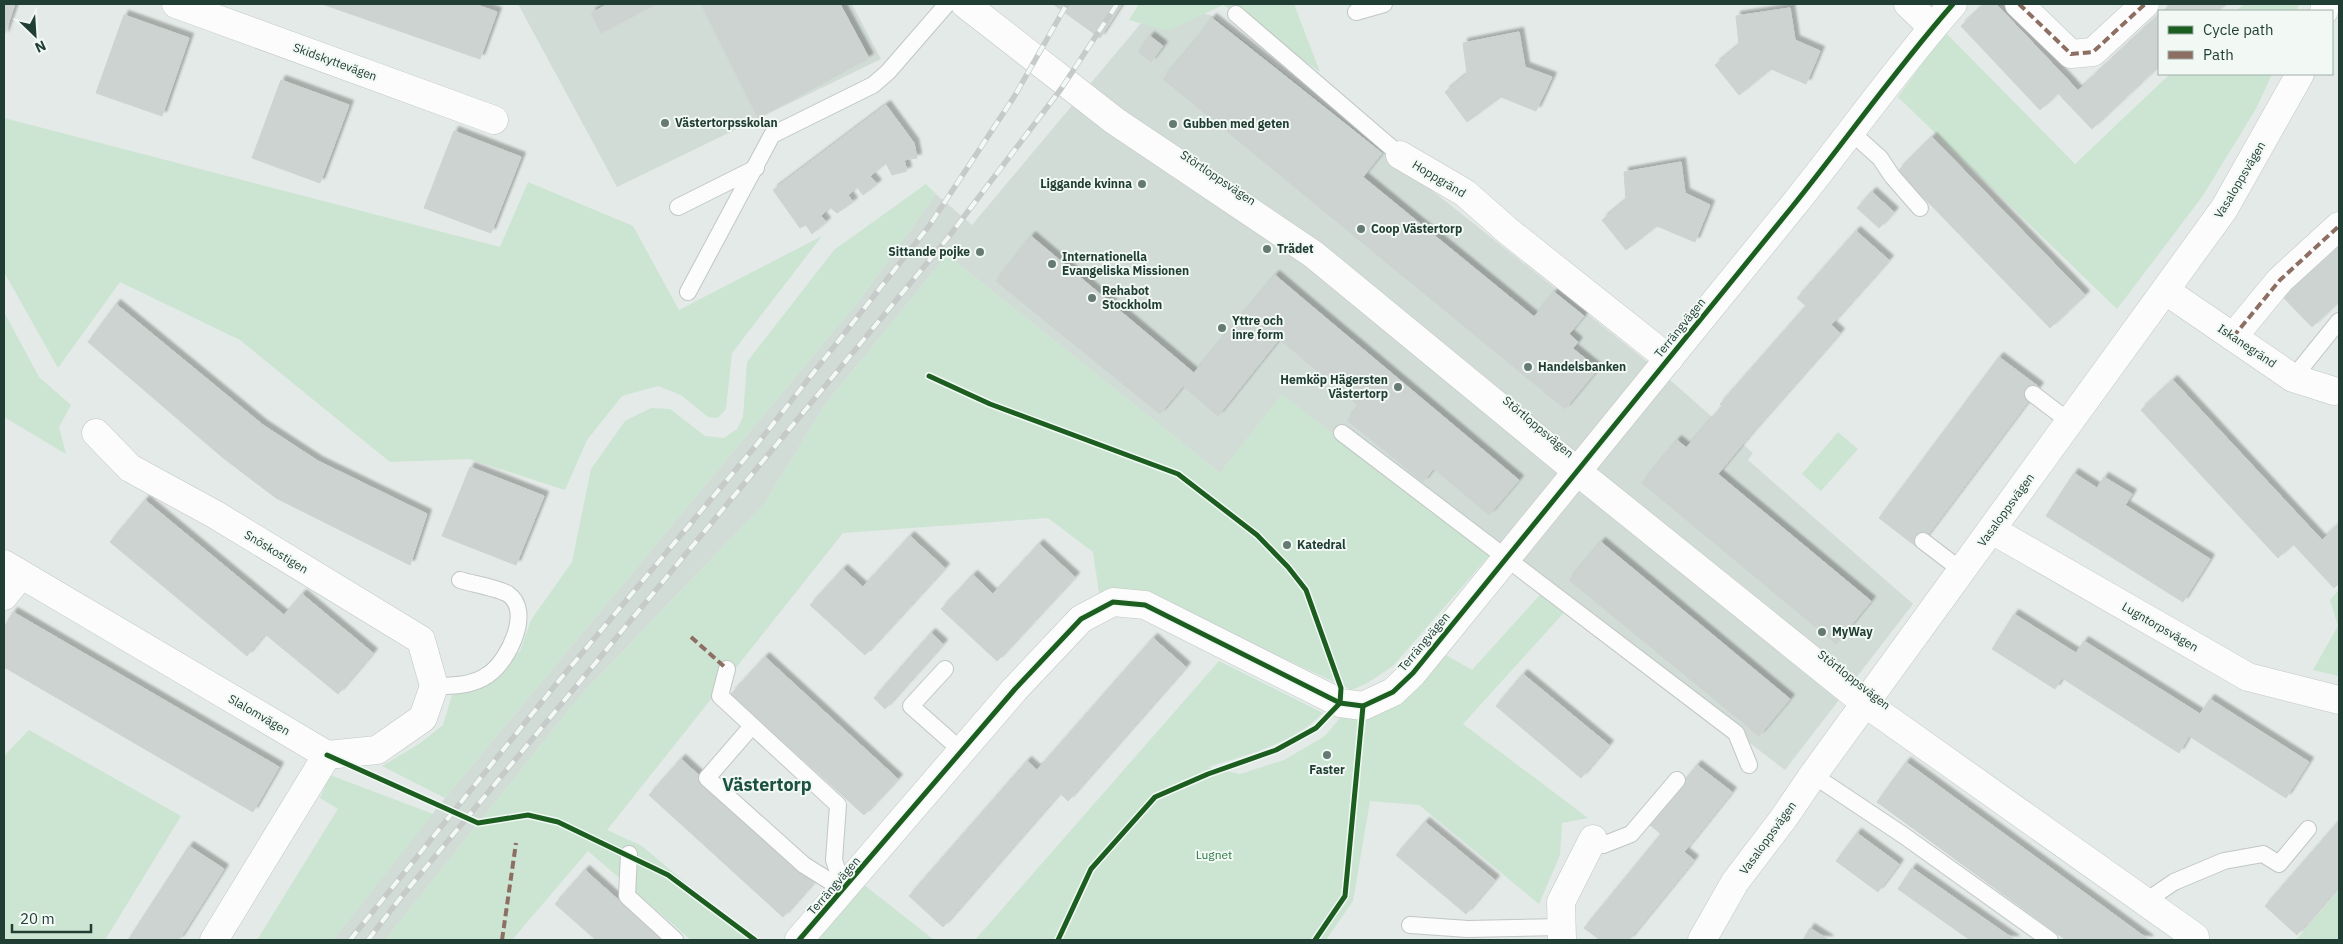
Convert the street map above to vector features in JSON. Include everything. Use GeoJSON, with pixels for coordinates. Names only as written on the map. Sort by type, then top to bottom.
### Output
{"type":"FeatureCollection","features":[{"type":"Feature","properties":{"kind":"street","name":"Skidskyttevägen"},"geometry":{"type":"LineString","coordinates":[[176,4],[494,120]]}},
{"type":"Feature","properties":{"kind":"street","name":"Störtloppsvägen"},"geometry":{"type":"LineString","coordinates":[[965,4],[1115,121],[1313,254],[1578,472],[1865,703],[2195,937]]}},
{"type":"Feature","properties":{"kind":"street"},"geometry":{"type":"LineString","coordinates":[[1908,4],[1932,27]]}},
{"type":"Feature","properties":{"kind":"street","name":"Terrängvägen"},"geometry":{"type":"LineString","coordinates":[[799,940],[963,752],[1015,689],[1081,619],[1113,602],[1145,605],[1340,703],[1363,706],[1394,692],[1412,673],[1578,472],[1851,132],[1932,27],[1953,4]]}},
{"type":"Feature","properties":{"kind":"street"},"geometry":{"type":"LineString","coordinates":[[2020,4],[2071,54],[2093,52],[2145,4]]}},
{"type":"Feature","properties":{"kind":"street","name":"Vasaloppsvägen"},"geometry":{"type":"LineString","coordinates":[[1702,940],[1735,882],[1784,819],[1813,775],[2224,209],[2299,75]]}},
{"type":"Feature","properties":{"kind":"street","name":"Hoppgränd"},"geometry":{"type":"LineString","coordinates":[[1400,155],[1465,193],[1508,230],[1669,359]]}},
{"type":"Feature","properties":{"kind":"street"},"geometry":{"type":"LineString","coordinates":[[2233,337],[2280,280],[2339,226]]}},
{"type":"Feature","properties":{"kind":"street","name":"Iskanegränd"},"geometry":{"type":"LineString","coordinates":[[2166,291],[2293,378],[2334,390]]}},
{"type":"Feature","properties":{"kind":"street","name":"Snöskostigen"},"geometry":{"type":"LineString","coordinates":[[96,433],[130,468],[216,515],[421,640],[434,686]]}},
{"type":"Feature","properties":{"kind":"street","name":"Lugntorpsvägen"},"geometry":{"type":"LineString","coordinates":[[1992,530],[2248,677],[2339,700]]}},
{"type":"Feature","properties":{"kind":"street","name":"Slalomvägen"},"geometry":{"type":"LineString","coordinates":[[9,578],[327,755]]}},
{"type":"Feature","properties":{"kind":"street"},"geometry":{"type":"LineString","coordinates":[[214,940],[327,755],[377,750],[423,718],[434,686]]}},
{"type":"Feature","properties":{"kind":"street"},"geometry":{"type":"LineString","coordinates":[[1562,934],[1561,902],[1598,842]]}},
{"type":"Feature","properties":{"kind":"lane"},"geometry":{"type":"LineString","coordinates":[[688,292],[772,135],[873,85],[888,72],[947,4]]}},
{"type":"Feature","properties":{"kind":"lane"},"geometry":{"type":"LineString","coordinates":[[1356,12],[1384,4]]}},
{"type":"Feature","properties":{"kind":"lane","name":"Hoppgränd"},"geometry":{"type":"LineString","coordinates":[[1236,14],[1400,155]]}},
{"type":"Feature","properties":{"kind":"lane"},"geometry":{"type":"LineString","coordinates":[[1851,132],[1880,158],[1892,176],[1920,208]]}},
{"type":"Feature","properties":{"kind":"lane"},"geometry":{"type":"LineString","coordinates":[[678,207],[756,168]]}},
{"type":"Feature","properties":{"kind":"lane"},"geometry":{"type":"LineString","coordinates":[[2293,378],[2339,321]]}},
{"type":"Feature","properties":{"kind":"lane"},"geometry":{"type":"LineString","coordinates":[[2033,394],[2070,422]]}},
{"type":"Feature","properties":{"kind":"lane"},"geometry":{"type":"LineString","coordinates":[[1342,433],[1736,733],[1749,765]]}},
{"type":"Feature","properties":{"kind":"lane"},"geometry":{"type":"LineString","coordinates":[[1923,541],[1961,570]]}},
{"type":"Feature","properties":{"kind":"lane"},"geometry":{"type":"LineString","coordinates":[[434,686],[462,686],[490,674],[507,652],[520,624],[518,606],[508,594],[460,580]]}},
{"type":"Feature","properties":{"kind":"lane"},"geometry":{"type":"LineString","coordinates":[[727,669],[720,696],[838,805],[834,860],[844,890]]}},
{"type":"Feature","properties":{"kind":"lane"},"geometry":{"type":"LineString","coordinates":[[945,669],[911,706],[963,752]]}},
{"type":"Feature","properties":{"kind":"lane"},"geometry":{"type":"LineString","coordinates":[[752,726],[706,778],[804,865],[844,890]]}},
{"type":"Feature","properties":{"kind":"lane"},"geometry":{"type":"LineString","coordinates":[[1813,775],[1903,834],[2050,940]]}},
{"type":"Feature","properties":{"kind":"lane"},"geometry":{"type":"LineString","coordinates":[[1598,842],[1631,834],[1677,780]]}},
{"type":"Feature","properties":{"kind":"lane"},"geometry":{"type":"LineString","coordinates":[[2146,901],[2174,882],[2224,861],[2263,854],[2279,864],[2308,829]]}},
{"type":"Feature","properties":{"kind":"lane"},"geometry":{"type":"LineString","coordinates":[[629,854],[627,896],[675,940]]}},
{"type":"Feature","properties":{"kind":"lane"},"geometry":{"type":"LineString","coordinates":[[1410,925],[1562,934]]}},
{"type":"Feature","properties":{"kind":"shaded area","name":"Västertorpsskolan"},"geometry":{"type":"Polygon","coordinates":[[[518,4],[852,4],[881,59],[617,187],[518,4]]]}},
{"type":"Feature","properties":{"kind":"shaded area"},"geometry":{"type":"Polygon","coordinates":[[[1157,4],[1172,4],[1213,16],[1669,379],[1753,453],[1748,460],[1913,604],[1785,770],[1507,557],[1489,556],[1282,395],[1220,473],[947,255],[824,406],[765,503],[580,696],[385,940],[333,940],[445,798],[861,298],[936,194],[972,225],[1157,4]]]}},
{"type":"Feature","properties":{"kind":"green space"},"geometry":{"type":"Polygon","coordinates":[[[1139,4],[1294,4],[1320,72],[1223,5],[1168,31],[1129,20],[1139,4]]]}},
{"type":"Feature","properties":{"kind":"green space"},"geometry":{"type":"Polygon","coordinates":[[[2244,4],[2299,4],[2297,10],[2237,10],[2244,4]]]}},
{"type":"Feature","properties":{"kind":"green space"},"geometry":{"type":"Polygon","coordinates":[[[1945,32],[2075,164],[2169,75],[2272,75],[2257,107],[2202,197],[2117,309],[1898,97],[1945,32]]]}},
{"type":"Feature","properties":{"kind":"green space"},"geometry":{"type":"Polygon","coordinates":[[[4,118],[500,247],[528,182],[633,226],[679,310],[822,236],[732,353],[726,409],[718,418],[708,417],[681,395],[658,386],[622,396],[587,440],[565,490],[469,459],[390,462],[240,340],[120,282],[58,368],[4,272],[4,118]]]}},
{"type":"Feature","properties":{"kind":"green space"},"geometry":{"type":"Polygon","coordinates":[[[926,184],[936,194],[861,298],[445,798],[382,766],[419,744],[443,725],[452,695],[495,677],[520,651],[531,620],[572,562],[591,469],[625,421],[651,408],[670,409],[705,436],[724,438],[737,429],[743,417],[747,362],[834,250],[926,184]]]}},
{"type":"Feature","properties":{"kind":"green space"},"geometry":{"type":"Polygon","coordinates":[[[947,255],[1220,473],[1282,394],[1489,556],[1393,666],[1369,682],[1352,690],[1143,593],[1116,590],[1099,593],[1093,552],[1048,518],[843,533],[607,830],[642,846],[754,940],[691,940],[588,851],[512,940],[385,940],[580,696],[765,503],[824,406],[947,255]]]}},
{"type":"Feature","properties":{"kind":"green space"},"geometry":{"type":"Polygon","coordinates":[[[4,312],[39,377],[71,405],[59,427],[66,454],[4,417],[4,312]]]}},
{"type":"Feature","properties":{"kind":"green space"},"geometry":{"type":"Polygon","coordinates":[[[1838,432],[1858,449],[1821,491],[1802,474],[1838,432]]]}},
{"type":"Feature","properties":{"kind":"green space","name":"Lugnet"},"geometry":{"type":"Polygon","coordinates":[[[1547,587],[1570,606],[1463,724],[1588,818],[1562,823],[1560,855],[1539,904],[1419,805],[1370,801],[1353,901],[1326,940],[975,940],[1219,661],[1323,713],[1298,733],[1284,740],[1269,747],[1208,767],[1240,774],[1284,760],[1325,736],[1344,713],[1405,695],[1446,655],[1472,670],[1547,587]]]}},
{"type":"Feature","properties":{"kind":"green space"},"geometry":{"type":"Polygon","coordinates":[[[2339,590],[2339,676],[2313,670],[2338,626],[2330,600],[2339,590]]]}},
{"type":"Feature","properties":{"kind":"green space"},"geometry":{"type":"Polygon","coordinates":[[[29,730],[181,816],[105,940],[4,940],[4,756],[29,730]]]}},
{"type":"Feature","properties":{"kind":"green space"},"geometry":{"type":"Polygon","coordinates":[[[330,775],[433,814],[333,940],[257,940],[338,809],[320,798],[330,775]]]}},
{"type":"Feature","properties":{"kind":"green space"},"geometry":{"type":"Polygon","coordinates":[[[863,884],[934,940],[817,940],[863,884]]]}},
{"type":"Feature","properties":{"kind":"green space"},"geometry":{"type":"Polygon","coordinates":[[[2339,890],[2339,940],[2296,940],[2339,890]]]}},
{"type":"Feature","properties":{"kind":"building"},"geometry":{"type":"Polygon","coordinates":[[[4,4],[15,4],[4,36],[4,4]]]}},
{"type":"Feature","properties":{"kind":"building"},"geometry":{"type":"Polygon","coordinates":[[[322,4],[474,4],[497,12],[480,59],[322,4]]]}},
{"type":"Feature","properties":{"kind":"building"},"geometry":{"type":"Polygon","coordinates":[[[608,4],[656,4],[601,33],[591,13],[608,4]]]}},
{"type":"Feature","properties":{"kind":"building"},"geometry":{"type":"Polygon","coordinates":[[[701,4],[840,4],[869,58],[758,118],[701,4]]]}},
{"type":"Feature","properties":{"kind":"building"},"geometry":{"type":"Polygon","coordinates":[[[1053,4],[1122,4],[1100,38],[1053,4]]]}},
{"type":"Feature","properties":{"kind":"building"},"geometry":{"type":"Polygon","coordinates":[[[1985,4],[1996,4],[2070,82],[2040,110],[1961,26],[1985,4]]]}},
{"type":"Feature","properties":{"kind":"building"},"geometry":{"type":"Polygon","coordinates":[[[2171,4],[2226,4],[2219,10],[2164,10],[2171,4]]]}},
{"type":"Feature","properties":{"kind":"building"},"geometry":{"type":"Polygon","coordinates":[[[1790,8],[1795,40],[1820,51],[1806,84],[1771,69],[1739,95],[1715,65],[1739,45],[1736,16],[1790,8]]]}},
{"type":"Feature","properties":{"kind":"building"},"geometry":{"type":"Polygon","coordinates":[[[124,15],[189,38],[162,116],[96,93],[124,15]]]}},
{"type":"Feature","properties":{"kind":"building"},"geometry":{"type":"Polygon","coordinates":[[[2158,16],[2158,67],[2092,129],[2066,102],[2158,16]]]}},
{"type":"Feature","properties":{"kind":"building"},"geometry":{"type":"Polygon","coordinates":[[[1212,18],[1382,153],[1363,177],[1194,42],[1212,18]]]}},
{"type":"Feature","properties":{"kind":"building"},"geometry":{"type":"Polygon","coordinates":[[[1519,32],[1525,67],[1552,77],[1536,111],[1501,97],[1467,122],[1445,92],[1467,74],[1463,43],[1519,32]]]}},
{"type":"Feature","properties":{"kind":"building"},"geometry":{"type":"Polygon","coordinates":[[[1150,36],[1163,46],[1151,62],[1138,52],[1150,36]]]}},
{"type":"Feature","properties":{"kind":"building"},"geometry":{"type":"Polygon","coordinates":[[[1194,42],[1598,369],[1565,409],[1163,79],[1194,42]]]}},
{"type":"Feature","properties":{"kind":"building"},"geometry":{"type":"Polygon","coordinates":[[[281,80],[349,105],[320,183],[252,158],[281,80]]]}},
{"type":"Feature","properties":{"kind":"building"},"geometry":{"type":"Polygon","coordinates":[[[2070,82],[2078,91],[2066,102],[2058,93],[2070,82]]]}},
{"type":"Feature","properties":{"kind":"building"},"geometry":{"type":"Polygon","coordinates":[[[886,105],[914,143],[917,158],[904,160],[907,171],[892,175],[886,163],[870,176],[877,184],[863,195],[857,187],[848,195],[853,202],[837,213],[830,207],[821,216],[826,222],[812,234],[806,225],[800,228],[773,190],[886,105]]]}},
{"type":"Feature","properties":{"kind":"building"},"geometry":{"type":"Polygon","coordinates":[[[454,131],[521,157],[491,233],[424,208],[454,131]]]}},
{"type":"Feature","properties":{"kind":"building"},"geometry":{"type":"Polygon","coordinates":[[[1932,137],[2085,295],[2050,328],[1898,171],[1932,137]]]}},
{"type":"Feature","properties":{"kind":"building"},"geometry":{"type":"Polygon","coordinates":[[[1681,162],[1685,193],[1710,205],[1695,242],[1657,226],[1626,250],[1602,220],[1626,200],[1624,172],[1681,162]]]}},
{"type":"Feature","properties":{"kind":"building"},"geometry":{"type":"Polygon","coordinates":[[[1872,192],[1894,212],[1879,228],[1857,208],[1872,192]]]}},
{"type":"Feature","properties":{"kind":"building"},"geometry":{"type":"Polygon","coordinates":[[[1856,231],[1889,260],[1831,325],[1840,333],[1751,434],[1720,404],[1806,306],[1797,298],[1856,231]]]}},
{"type":"Feature","properties":{"kind":"building"},"geometry":{"type":"Polygon","coordinates":[[[1031,236],[1194,373],[1160,414],[996,281],[1031,236]]]}},
{"type":"Feature","properties":{"kind":"building"},"geometry":{"type":"Polygon","coordinates":[[[2339,241],[2339,301],[2312,327],[2282,296],[2339,241]]]}},
{"type":"Feature","properties":{"kind":"building"},"geometry":{"type":"Polygon","coordinates":[[[1275,275],[1308,303],[1218,416],[1183,386],[1275,275]]]}},
{"type":"Feature","properties":{"kind":"building"},"geometry":{"type":"Polygon","coordinates":[[[1554,292],[1584,316],[1569,334],[1578,342],[1573,348],[1534,317],[1554,292]]]}},
{"type":"Feature","properties":{"kind":"building"},"geometry":{"type":"Polygon","coordinates":[[[1308,303],[1519,480],[1489,515],[1278,338],[1308,303]]]}},
{"type":"Feature","properties":{"kind":"building"},"geometry":{"type":"Polygon","coordinates":[[[116,304],[263,425],[318,461],[427,514],[410,565],[276,498],[222,457],[88,342],[116,304]]]}},
{"type":"Feature","properties":{"kind":"building"},"geometry":{"type":"Polygon","coordinates":[[[1999,357],[2039,387],[1918,548],[1879,518],[1999,357]]]}},
{"type":"Feature","properties":{"kind":"building"},"geometry":{"type":"Polygon","coordinates":[[[2173,380],[2322,540],[2339,524],[2339,583],[2334,588],[2293,544],[2278,558],[2141,410],[2173,380]]]}},
{"type":"Feature","properties":{"kind":"building"},"geometry":{"type":"Polygon","coordinates":[[[1359,406],[1434,468],[1423,482],[1347,420],[1359,406]]]}},
{"type":"Feature","properties":{"kind":"building"},"geometry":{"type":"Polygon","coordinates":[[[1722,406],[1751,434],[1718,474],[1686,448],[1722,406]]]}},
{"type":"Feature","properties":{"kind":"building"},"geometry":{"type":"Polygon","coordinates":[[[1677,440],[1871,601],[1836,644],[1642,483],[1677,440]]]}},
{"type":"Feature","properties":{"kind":"building"},"geometry":{"type":"Polygon","coordinates":[[[470,467],[544,496],[516,565],[442,536],[470,467]]]}},
{"type":"Feature","properties":{"kind":"building"},"geometry":{"type":"Polygon","coordinates":[[[2074,473],[2097,488],[2104,477],[2132,494],[2125,505],[2210,559],[2183,602],[2046,516],[2074,473]]]}},
{"type":"Feature","properties":{"kind":"building"},"geometry":{"type":"Polygon","coordinates":[[[145,500],[284,615],[302,594],[373,653],[338,694],[265,634],[247,656],[110,542],[145,500]]]}},
{"type":"Feature","properties":{"kind":"building"},"geometry":{"type":"Polygon","coordinates":[[[910,536],[945,568],[865,655],[810,605],[843,569],[863,587],[910,536]]]}},
{"type":"Feature","properties":{"kind":"building"},"geometry":{"type":"Polygon","coordinates":[[[1601,542],[1790,699],[1759,736],[1569,580],[1601,542]]]}},
{"type":"Feature","properties":{"kind":"building"},"geometry":{"type":"Polygon","coordinates":[[[1039,544],[1075,577],[997,661],[941,609],[973,575],[993,594],[1039,544]]]}},
{"type":"Feature","properties":{"kind":"building"},"geometry":{"type":"Polygon","coordinates":[[[13,612],[279,767],[253,812],[4,667],[4,627],[13,612]]]}},
{"type":"Feature","properties":{"kind":"building"},"geometry":{"type":"Polygon","coordinates":[[[2014,614],[2076,653],[2084,641],[2200,714],[2210,699],[2309,762],[2286,798],[2189,736],[2179,753],[2062,678],[2055,689],[1992,649],[2014,614]]]}},
{"type":"Feature","properties":{"kind":"building"},"geometry":{"type":"Polygon","coordinates":[[[931,633],[943,644],[885,709],[874,698],[931,633]]]}},
{"type":"Feature","properties":{"kind":"building"},"geometry":{"type":"Polygon","coordinates":[[[1153,638],[1186,667],[1068,801],[1060,793],[943,927],[909,896],[1027,761],[1037,770],[1153,638]]]}},
{"type":"Feature","properties":{"kind":"building"},"geometry":{"type":"Polygon","coordinates":[[[765,657],[898,779],[864,815],[731,694],[765,657]]]}},
{"type":"Feature","properties":{"kind":"building"},"geometry":{"type":"Polygon","coordinates":[[[1523,674],[1609,745],[1581,778],[1496,706],[1523,674]]]}},
{"type":"Feature","properties":{"kind":"building"},"geometry":{"type":"Polygon","coordinates":[[[681,759],[815,881],[783,917],[649,795],[681,759]]]}},
{"type":"Feature","properties":{"kind":"building"},"geometry":{"type":"Polygon","coordinates":[[[1906,762],[2149,940],[2066,940],[1877,802],[1906,762]]]}},
{"type":"Feature","properties":{"kind":"building"},"geometry":{"type":"Polygon","coordinates":[[[1697,765],[1732,792],[1684,852],[1694,860],[1629,940],[1600,940],[1584,928],[1661,834],[1649,824],[1697,765]]]}},
{"type":"Feature","properties":{"kind":"building"},"geometry":{"type":"Polygon","coordinates":[[[2339,821],[2339,886],[2297,935],[2265,906],[2339,821]]]}},
{"type":"Feature","properties":{"kind":"building"},"geometry":{"type":"Polygon","coordinates":[[[1425,822],[1495,880],[1466,914],[1396,855],[1425,822]]]}},
{"type":"Feature","properties":{"kind":"building"},"geometry":{"type":"Polygon","coordinates":[[[1857,833],[1899,864],[1878,892],[1836,861],[1857,833]]]}},
{"type":"Feature","properties":{"kind":"building"},"geometry":{"type":"Polygon","coordinates":[[[189,846],[224,869],[179,940],[128,940],[189,846]]]}},
{"type":"Feature","properties":{"kind":"building"},"geometry":{"type":"Polygon","coordinates":[[[1912,868],[2015,940],[1970,940],[1898,889],[1912,868]]]}},
{"type":"Feature","properties":{"kind":"building"},"geometry":{"type":"Polygon","coordinates":[[[585,870],[663,940],[596,940],[555,904],[585,870]]]}},
{"type":"Feature","properties":{"kind":"building"},"geometry":{"type":"Polygon","coordinates":[[[1810,928],[1829,940],[1803,940],[1810,928]]]}},
{"type":"Feature","properties":{"kind":"railway"},"geometry":{"type":"LineString","coordinates":[[350,940],[557,683],[758,443],[929,226],[1014,97],[1067,4]]}},
{"type":"Feature","properties":{"kind":"railway"},"geometry":{"type":"LineString","coordinates":[[368,940],[398,901],[947,239],[1061,89],[1117,4]]}},
{"type":"Feature","properties":{"kind":"marked path"},"geometry":{"type":"LineString","coordinates":[[2019,4],[2071,54],[2093,52],[2145,4]]}},
{"type":"Feature","properties":{"kind":"marked path"},"geometry":{"type":"LineString","coordinates":[[2233,337],[2280,280],[2339,226]]}},
{"type":"Feature","properties":{"kind":"marked path"},"geometry":{"type":"LineString","coordinates":[[691,637],[727,669]]}},
{"type":"Feature","properties":{"kind":"marked path"},"geometry":{"type":"LineString","coordinates":[[502,940],[516,843]]}},
{"type":"Feature","properties":{"kind":"cycle path"},"geometry":{"type":"LineString","coordinates":[[799,940],[1015,689],[1081,619],[1113,602],[1145,605],[1340,703],[1363,706],[1393,692],[1413,673],[1812,182],[1911,54],[1953,4]]}},
{"type":"Feature","properties":{"kind":"cycle path"},"geometry":{"type":"LineString","coordinates":[[929,376],[990,404],[1178,474],[1257,535],[1288,567],[1306,590],[1341,688],[1340,703],[1316,728],[1276,750],[1208,774],[1155,797],[1091,869],[1058,940]]}},
{"type":"Feature","properties":{"kind":"cycle path"},"geometry":{"type":"LineString","coordinates":[[1315,940],[1345,896],[1363,706]]}},
{"type":"Feature","properties":{"kind":"cycle path"},"geometry":{"type":"LineString","coordinates":[[327,755],[478,823],[528,815],[558,822],[668,875],[755,940]]}},
{"type":"Feature","properties":{"kind":"place","name":"Västertorpsskolan"},"geometry":{"type":"Point","coordinates":[665,123]}},
{"type":"Feature","properties":{"kind":"place","name":"Gubben med geten"},"geometry":{"type":"Point","coordinates":[1173,124]}},
{"type":"Feature","properties":{"kind":"place","name":"Liggande kvinna"},"geometry":{"type":"Point","coordinates":[1142,184]}},
{"type":"Feature","properties":{"kind":"place","name":"Coop Västertorp"},"geometry":{"type":"Point","coordinates":[1361,229]}},
{"type":"Feature","properties":{"kind":"place","name":"Trädet"},"geometry":{"type":"Point","coordinates":[1267,249]}},
{"type":"Feature","properties":{"kind":"place","name":"Sittande pojke"},"geometry":{"type":"Point","coordinates":[980,252]}},
{"type":"Feature","properties":{"kind":"place","name":"Internationella Evangeliska Missionen"},"geometry":{"type":"Point","coordinates":[1052,264]}},
{"type":"Feature","properties":{"kind":"place","name":"Rehabot Stockholm"},"geometry":{"type":"Point","coordinates":[1092,298]}},
{"type":"Feature","properties":{"kind":"place","name":"Yttre och inre form"},"geometry":{"type":"Point","coordinates":[1222,328]}},
{"type":"Feature","properties":{"kind":"place","name":"Handelsbanken"},"geometry":{"type":"Point","coordinates":[1528,367]}},
{"type":"Feature","properties":{"kind":"place","name":"Hemköp Hägersten Västertorp"},"geometry":{"type":"Point","coordinates":[1398,387]}},
{"type":"Feature","properties":{"kind":"place","name":"Katedral"},"geometry":{"type":"Point","coordinates":[1287,545]}},
{"type":"Feature","properties":{"kind":"place","name":"MyWay"},"geometry":{"type":"Point","coordinates":[1822,632]}},
{"type":"Feature","properties":{"kind":"place","name":"Faster"},"geometry":{"type":"Point","coordinates":[1327,755]}},
{"type":"Feature","properties":{"kind":"district","name":"Västertorp"},"geometry":{"type":"Point","coordinates":[767,785]}}]}
